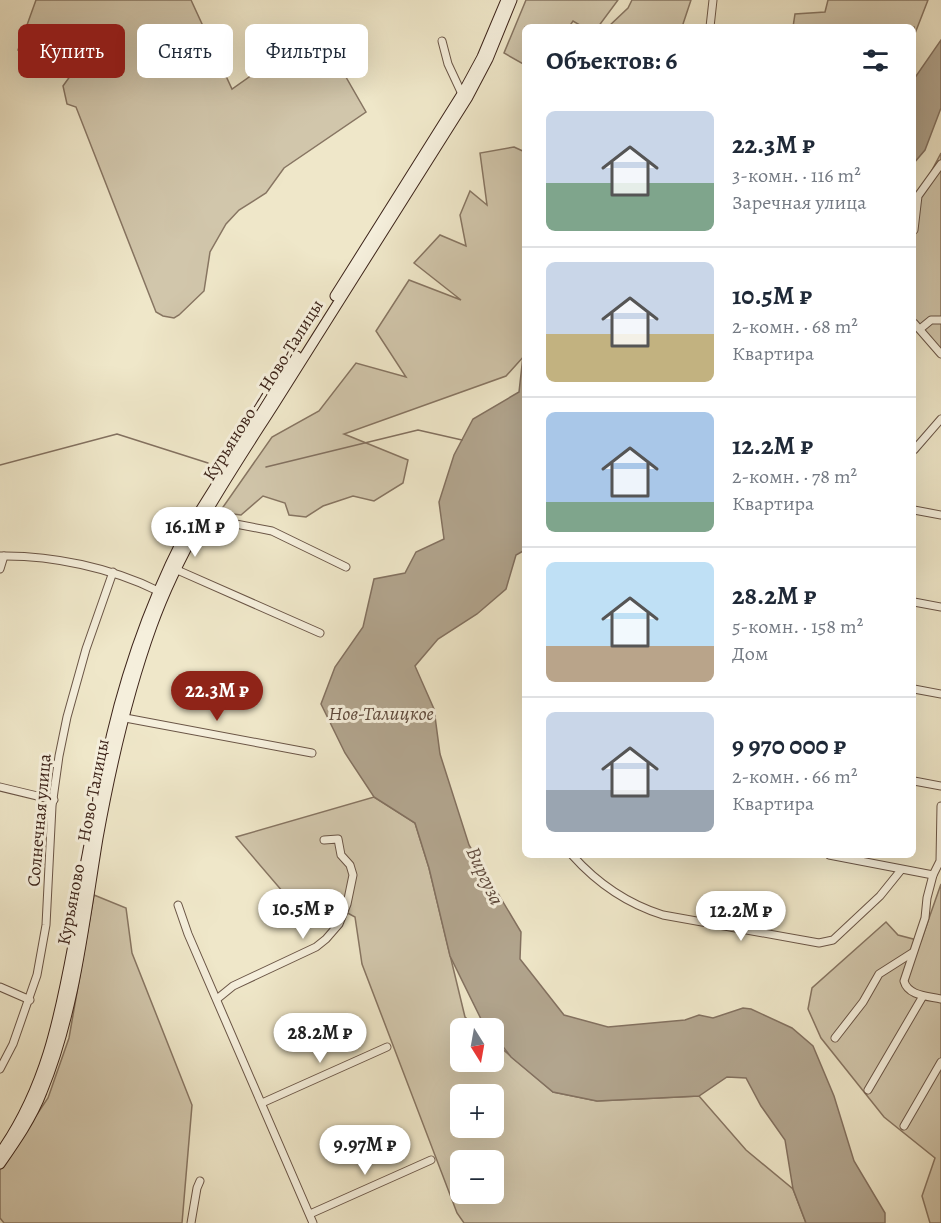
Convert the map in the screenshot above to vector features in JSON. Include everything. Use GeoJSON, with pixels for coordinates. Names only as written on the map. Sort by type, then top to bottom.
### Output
{"type":"FeatureCollection","features":[{"type":"Feature","properties":{"kind":"main road","name":"Курьяново — Ново-Талицы"},"geometry":{"type":"LineString","coordinates":[[0,1153],[36,1091],[58,1022],[99,796],[132,664],[158,591],[173,557],[198,512],[462,94],[482,57],[506,0]]}},
{"type":"Feature","properties":{"kind":"main road","name":"Курьяново — Ново-Талицы"},"geometry":{"type":"LineString","coordinates":[[0,1164],[16,1141],[41,1094],[57,1049],[71,994],[120,717],[175,569],[205,514],[468,98],[488,59],[512,0]]}},
{"type":"Feature","properties":{"kind":"street"},"geometry":{"type":"LineString","coordinates":[[710,24],[713,0]]}},
{"type":"Feature","properties":{"kind":"street"},"geometry":{"type":"LineString","coordinates":[[442,41],[448,64],[462,94]]}},
{"type":"Feature","properties":{"kind":"street"},"geometry":{"type":"LineString","coordinates":[[916,213],[918,196],[941,164]]}},
{"type":"Feature","properties":{"kind":"street"},"geometry":{"type":"LineString","coordinates":[[920,329],[931,320],[941,320]]}},
{"type":"Feature","properties":{"kind":"street"},"geometry":{"type":"LineString","coordinates":[[916,325],[941,354]]}},
{"type":"Feature","properties":{"kind":"street"},"geometry":{"type":"LineString","coordinates":[[916,448],[941,418]]}},
{"type":"Feature","properties":{"kind":"street"},"geometry":{"type":"LineString","coordinates":[[916,510],[941,515]]}},
{"type":"Feature","properties":{"kind":"street"},"geometry":{"type":"LineString","coordinates":[[205,514],[215,520],[272,531],[346,567]]}},
{"type":"Feature","properties":{"kind":"street"},"geometry":{"type":"LineString","coordinates":[[0,569],[2,556],[62,562],[113,572],[158,591]]}},
{"type":"Feature","properties":{"kind":"street"},"geometry":{"type":"LineString","coordinates":[[175,569],[320,633]]}},
{"type":"Feature","properties":{"kind":"street","name":"Солнечная улица"},"geometry":{"type":"LineString","coordinates":[[0,1069],[13,1044],[37,975],[46,925],[59,756],[86,649],[113,572]]}},
{"type":"Feature","properties":{"kind":"street"},"geometry":{"type":"LineString","coordinates":[[916,602],[941,607]]}},
{"type":"Feature","properties":{"kind":"street"},"geometry":{"type":"LineString","coordinates":[[916,689],[941,694]]}},
{"type":"Feature","properties":{"kind":"street"},"geometry":{"type":"LineString","coordinates":[[120,717],[312,753]]}},
{"type":"Feature","properties":{"kind":"street"},"geometry":{"type":"LineString","coordinates":[[916,781],[941,786]]}},
{"type":"Feature","properties":{"kind":"street"},"geometry":{"type":"LineString","coordinates":[[0,787],[54,800]]}},
{"type":"Feature","properties":{"kind":"street"},"geometry":{"type":"LineString","coordinates":[[941,806],[941,861],[933,875],[925,918],[904,981],[911,992],[941,999]]}},
{"type":"Feature","properties":{"kind":"street"},"geometry":{"type":"LineString","coordinates":[[217,999],[233,986],[316,947],[339,924],[347,904],[353,875],[350,865],[341,855],[338,839],[324,840]]}},
{"type":"Feature","properties":{"kind":"street"},"geometry":{"type":"LineString","coordinates":[[576,858],[607,888],[641,908],[663,915],[819,943],[834,940],[880,896],[901,870]]}},
{"type":"Feature","properties":{"kind":"street"},"geometry":{"type":"LineString","coordinates":[[843,858],[933,875]]}},
{"type":"Feature","properties":{"kind":"street"},"geometry":{"type":"LineString","coordinates":[[178,904],[188,934],[313,1223]]}},
{"type":"Feature","properties":{"kind":"street"},"geometry":{"type":"LineString","coordinates":[[835,1038],[863,1002],[879,974],[912,953]]}},
{"type":"Feature","properties":{"kind":"street"},"geometry":{"type":"LineString","coordinates":[[0,987],[30,1000]]}},
{"type":"Feature","properties":{"kind":"street"},"geometry":{"type":"LineString","coordinates":[[868,1090],[923,996]]}},
{"type":"Feature","properties":{"kind":"street"},"geometry":{"type":"LineString","coordinates":[[262,1103],[387,1047]]}},
{"type":"Feature","properties":{"kind":"street"},"geometry":{"type":"LineString","coordinates":[[904,1126],[941,1062]]}},
{"type":"Feature","properties":{"kind":"street"},"geometry":{"type":"LineString","coordinates":[[310,1215],[431,1160]]}},
{"type":"Feature","properties":{"kind":"street"},"geometry":{"type":"LineString","coordinates":[[190,1223],[196,1188],[200,1181]]}},
{"type":"Feature","properties":{"kind":"shaded area"},"geometry":{"type":"Polygon","coordinates":[[[36,0],[191,0],[202,24],[137,24],[137,78],[227,78],[232,89],[248,78],[346,78],[366,112],[284,168],[266,193],[239,210],[226,224],[210,252],[204,291],[179,315],[174,318],[163,316],[156,312],[76,107],[67,104],[63,86],[69,78],[125,78],[125,24],[27,24],[36,0]]]}},
{"type":"Feature","properties":{"kind":"shaded area"},"geometry":{"type":"Polygon","coordinates":[[[526,0],[618,0],[600,24],[578,24],[573,21],[571,24],[522,24],[522,63],[504,53],[526,0]]]}},
{"type":"Feature","properties":{"kind":"shaded area"},"geometry":{"type":"Polygon","coordinates":[[[632,0],[691,0],[683,24],[611,24],[628,8],[632,0]]]}},
{"type":"Feature","properties":{"kind":"shaded area"},"geometry":{"type":"Polygon","coordinates":[[[828,0],[928,0],[916,31],[916,24],[793,24],[795,14],[825,12],[828,0]]]}},
{"type":"Feature","properties":{"kind":"shaded area"},"geometry":{"type":"Polygon","coordinates":[[[514,147],[522,151],[522,358],[506,376],[344,434],[408,460],[403,483],[374,501],[353,496],[323,506],[306,517],[289,515],[285,503],[263,496],[241,515],[225,513],[221,510],[272,437],[319,411],[356,363],[406,377],[376,331],[409,280],[461,300],[414,263],[440,235],[466,246],[460,215],[470,191],[487,205],[480,153],[514,147]]]}},
{"type":"Feature","properties":{"kind":"shaded area"},"geometry":{"type":"Polygon","coordinates":[[[941,153],[941,351],[916,323],[916,214],[922,189],[941,153]]]}},
{"type":"Feature","properties":{"kind":"shaded area"},"geometry":{"type":"Polygon","coordinates":[[[374,797],[415,823],[429,868],[466,1018],[450,1018],[450,1072],[504,1072],[504,1050],[553,1092],[597,1101],[699,1096],[746,1150],[793,1189],[806,1223],[464,1223],[454,1204],[504,1204],[504,1150],[450,1150],[450,1195],[362,964],[355,917],[333,905],[295,906],[236,837],[374,797]]]}},
{"type":"Feature","properties":{"kind":"shaded area"},"geometry":{"type":"Polygon","coordinates":[[[941,884],[941,1223],[930,1223],[922,1196],[935,1158],[884,1117],[821,1038],[808,1009],[812,988],[886,922],[898,935],[921,941],[941,884]]]}},
{"type":"Feature","properties":{"kind":"shaded area"},"geometry":{"type":"Polygon","coordinates":[[[94,895],[126,908],[132,953],[192,1105],[182,1223],[4,1223],[0,1218],[0,1169],[48,1098],[69,1038],[94,895]]]}},
{"type":"Feature","properties":{"kind":"water"},"geometry":{"type":"Polygon","coordinates":[[[941,40],[941,108],[925,150],[916,161],[916,76],[941,40]]]}},
{"type":"Feature","properties":{"kind":"water","name":"Нов-Талицкое"},"geometry":{"type":"Polygon","coordinates":[[[522,365],[522,552],[516,555],[506,589],[477,614],[438,639],[415,666],[434,709],[440,754],[469,845],[521,932],[520,959],[564,1015],[608,1027],[685,1020],[699,1015],[713,1018],[743,1008],[751,1009],[792,1028],[813,1046],[834,1096],[854,1161],[885,1213],[885,1223],[806,1223],[793,1189],[785,1140],[761,1106],[746,1078],[727,1077],[699,1096],[597,1101],[553,1092],[511,1057],[504,1048],[504,1018],[481,1018],[450,956],[429,868],[415,823],[374,797],[345,753],[321,704],[335,667],[363,627],[374,579],[405,573],[416,552],[444,539],[439,502],[454,455],[473,419],[519,392],[522,365]]]}},
{"type":"Feature","properties":{"kind":"waterway"},"geometry":{"type":"LineString","coordinates":[[266,467],[418,430],[462,440]]}},
{"type":"Feature","properties":{"kind":"waterway"},"geometry":{"type":"LineString","coordinates":[[0,465],[117,434],[208,463]]}},
{"type":"Feature","properties":{"kind":"water label","name":"Виргуза"},"geometry":{"type":"Point","coordinates":[485,876]}}]}
